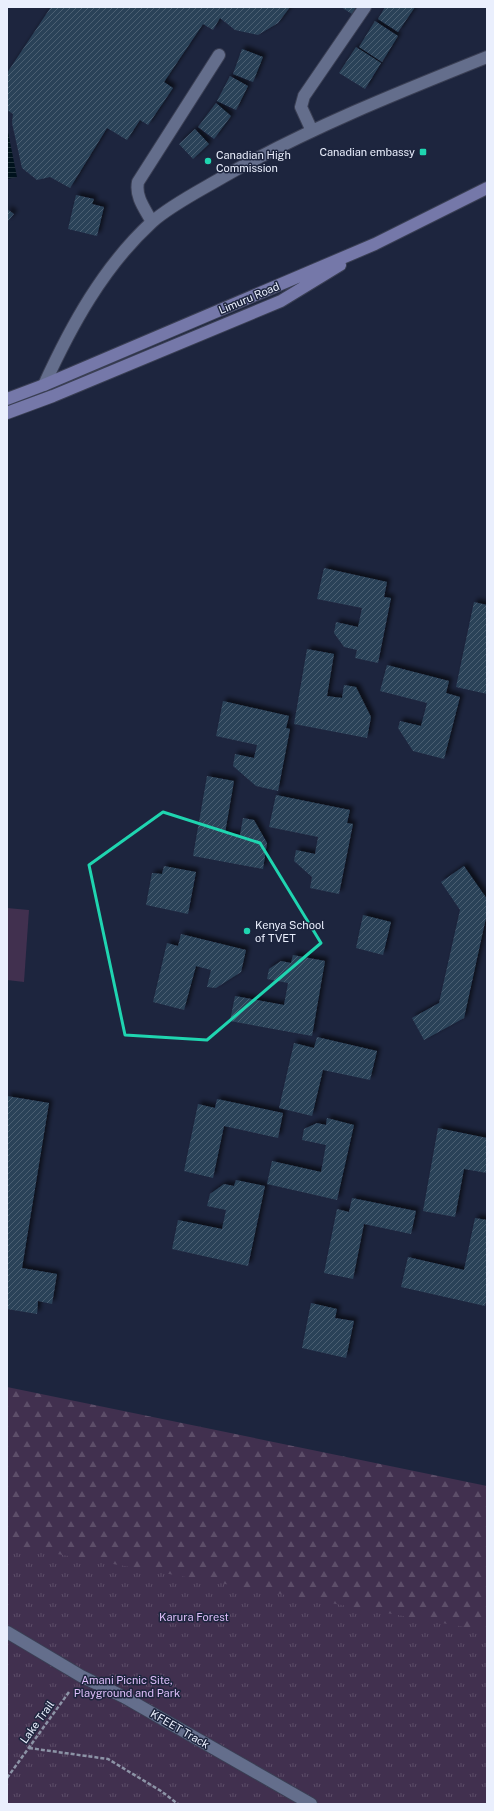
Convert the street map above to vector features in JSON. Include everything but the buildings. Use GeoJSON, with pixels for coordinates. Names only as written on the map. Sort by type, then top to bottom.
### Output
{"type":"FeatureCollection","features":[{"type":"Feature","properties":{"kind":"main road","name":"Limuru Road"},"geometry":{"type":"LineString","coordinates":[[7,398],[44,385],[375,244],[487,188]]}},
{"type":"Feature","properties":{"kind":"main road"},"geometry":{"type":"LineString","coordinates":[[7,413],[53,396],[281,302],[375,244]]}},
{"type":"Feature","properties":{"kind":"street"},"geometry":{"type":"LineString","coordinates":[[312,131],[301,107],[304,96],[365,7]]}},
{"type":"Feature","properties":{"kind":"street"},"geometry":{"type":"LineString","coordinates":[[152,222],[138,198],[136,190],[138,182],[219,55]]}},
{"type":"Feature","properties":{"kind":"street"},"geometry":{"type":"LineString","coordinates":[[44,385],[75,321],[116,261],[152,222],[190,196],[224,176],[312,131],[487,57]]}},
{"type":"Feature","properties":{"kind":"street","name":"KFEET Track"},"geometry":{"type":"LineString","coordinates":[[7,1632],[81,1676],[124,1697],[311,1804]]}},
{"type":"Feature","properties":{"kind":"path","name":"Lake Trail"},"geometry":{"type":"LineString","coordinates":[[7,1778],[81,1676]]}},
{"type":"Feature","properties":{"kind":"path"},"geometry":{"type":"LineString","coordinates":[[29,1748],[108,1759],[161,1791],[178,1804]]}},
{"type":"Feature","properties":{"kind":"highlighted area"},"geometry":{"type":"Polygon","coordinates":[[[163,812],[260,843],[321,943],[207,1040],[125,1035],[89,865],[163,812]]]}},
{"type":"Feature","properties":{"kind":"green space"},"geometry":{"type":"Polygon","coordinates":[[[7,908],[29,910],[24,982],[7,980],[7,908]]]}},
{"type":"Feature","properties":{"kind":"green space","name":"Karura Forest"},"geometry":{"type":"Polygon","coordinates":[[[7,1387],[487,1486],[487,1804],[7,1804],[7,1387]]]}},
{"type":"Feature","properties":{"kind":"green space","name":"Amani Picnic Site, Playground and Park"},"geometry":{"type":"Polygon","coordinates":[[[7,1545],[487,1631],[487,1804],[7,1804],[7,1545]]]}},
{"type":"Feature","properties":{"kind":"water"},"geometry":{"type":"Polygon","coordinates":[[[7,127],[17,177],[7,179],[7,127]]]}},
{"type":"Feature","properties":{"kind":"place","name":"Canadian embassy"},"geometry":{"type":"Point","coordinates":[423,152]}},
{"type":"Feature","properties":{"kind":"place","name":"Canadian High Commission"},"geometry":{"type":"Point","coordinates":[208,161]}},
{"type":"Feature","properties":{"kind":"place","name":"Kenya School of TVET"},"geometry":{"type":"Point","coordinates":[247,931]}}]}
